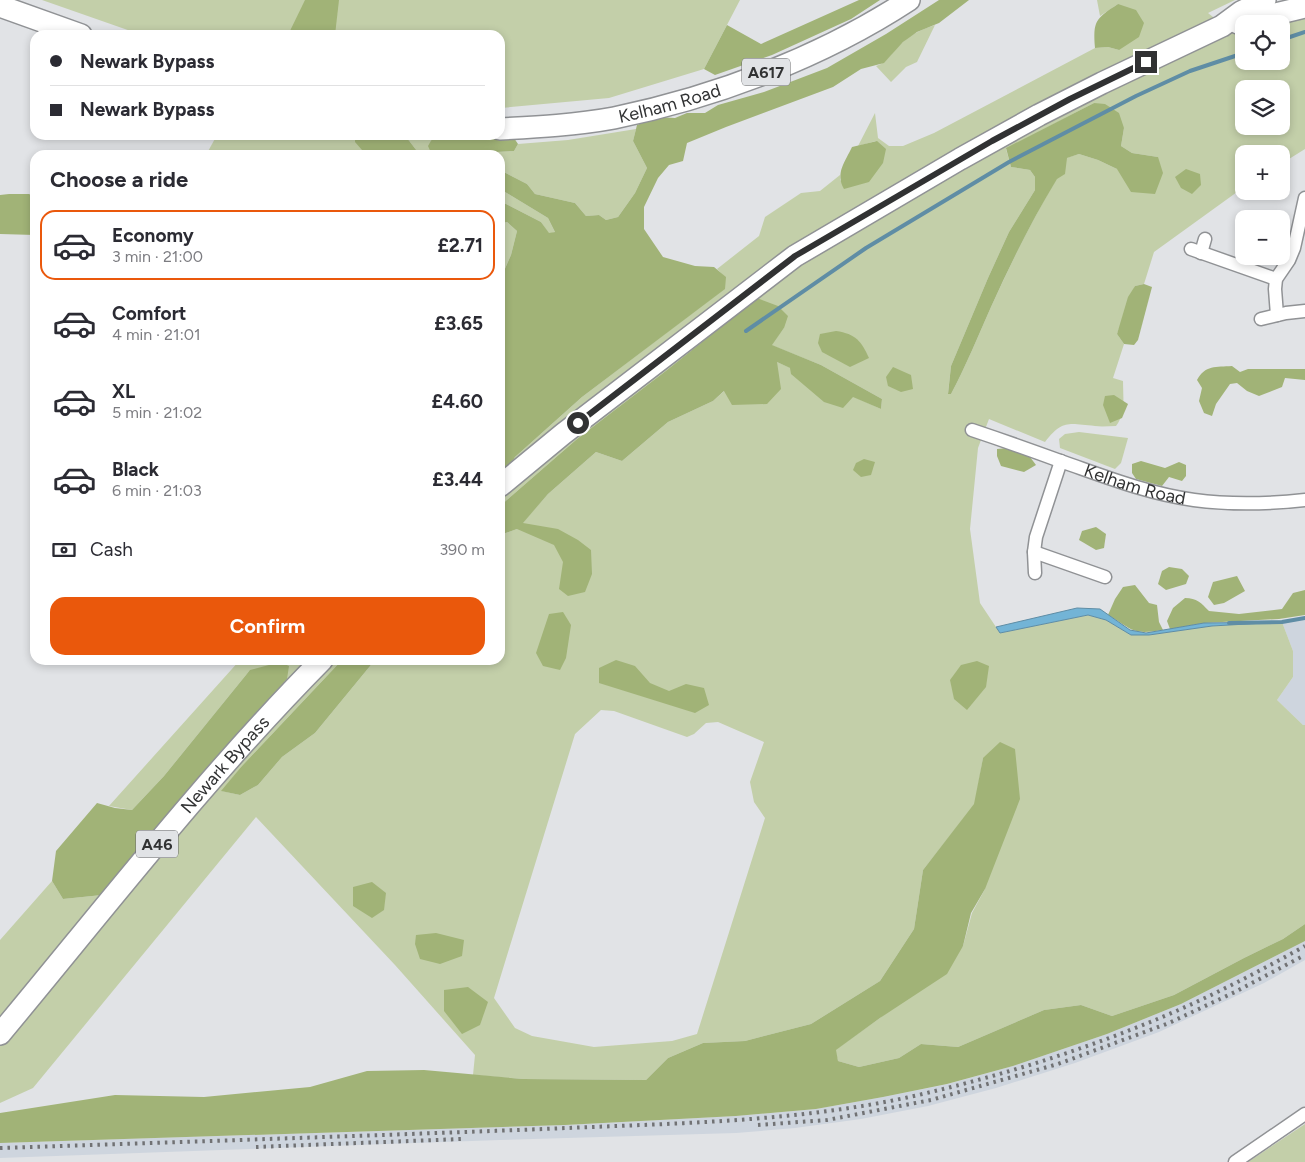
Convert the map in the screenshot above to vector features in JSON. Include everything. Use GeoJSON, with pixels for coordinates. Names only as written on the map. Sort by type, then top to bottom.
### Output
{"type":"FeatureCollection","features":[{"type":"Feature","properties":{"kind":"highway","name":"Kelham Road"},"geometry":{"type":"LineString","coordinates":[[505,129],[586,122],[677,103],[786,65],[879,20],[909,0]]}},
{"type":"Feature","properties":{"kind":"highway"},"geometry":{"type":"LineString","coordinates":[[505,482],[563,434],[795,256],[1039,115],[1222,26],[1241,12],[1265,0]]}},
{"type":"Feature","properties":{"kind":"highway"},"geometry":{"type":"LineString","coordinates":[[0,6],[67,30]]}},
{"type":"Feature","properties":{"kind":"highway"},"geometry":{"type":"LineString","coordinates":[[1222,26],[1247,22],[1305,7]]}},
{"type":"Feature","properties":{"kind":"highway","name":"Newark Bypass"},"geometry":{"type":"LineString","coordinates":[[0,1034],[207,785],[317,665]]}},
{"type":"Feature","properties":{"kind":"street"},"geometry":{"type":"LineString","coordinates":[[1277,315],[1276,279],[1289,260],[1294,248],[1305,198]]}},
{"type":"Feature","properties":{"kind":"street"},"geometry":{"type":"LineString","coordinates":[[1205,239],[1196,251],[1276,279]]}},
{"type":"Feature","properties":{"kind":"street"},"geometry":{"type":"LineString","coordinates":[[1261,319],[1305,311]]}},
{"type":"Feature","properties":{"kind":"street","name":"Kelham Road"},"geometry":{"type":"LineString","coordinates":[[972,430],[1112,480],[1157,493],[1194,500],[1252,504],[1305,500]]}},
{"type":"Feature","properties":{"kind":"street"},"geometry":{"type":"LineString","coordinates":[[1035,573],[1034,552],[1036,537],[1061,461]]}},
{"type":"Feature","properties":{"kind":"street"},"geometry":{"type":"LineString","coordinates":[[1034,552],[1105,577]]}},
{"type":"Feature","properties":{"kind":"street"},"geometry":{"type":"LineString","coordinates":[[1235,1162],[1305,1114]]}},
{"type":"Feature","properties":{"kind":"shaded area"},"geometry":{"type":"Polygon","coordinates":[[[1305,618],[1305,725],[1303,725],[1277,700],[1293,677],[1293,651],[1282,622],[1305,618]]]}},
{"type":"Feature","properties":{"kind":"shaded area"},"geometry":{"type":"Polygon","coordinates":[[[1305,941],[1305,960],[1264,983],[1159,1032],[1075,1063],[996,1088],[928,1106],[861,1119],[795,1128],[736,1133],[0,1158],[0,1143],[565,1125],[736,1116],[816,1109],[948,1084],[1013,1066],[1107,1034],[1181,1004],[1305,941]]]}},
{"type":"Feature","properties":{"kind":"green space"},"geometry":{"type":"Polygon","coordinates":[[[42,0],[740,0],[704,69],[609,98],[505,108],[505,30],[128,30],[42,0]]]}},
{"type":"Feature","properties":{"kind":"green space"},"geometry":{"type":"Polygon","coordinates":[[[305,0],[339,0],[336,30],[290,30],[305,0]]]}},
{"type":"Feature","properties":{"kind":"green space"},"geometry":{"type":"Polygon","coordinates":[[[859,0],[880,0],[851,19],[772,55],[715,75],[704,69],[727,25],[761,44],[859,0]]]}},
{"type":"Feature","properties":{"kind":"green space"},"geometry":{"type":"Polygon","coordinates":[[[939,0],[969,0],[939,23],[917,32],[903,42],[884,63],[861,69],[833,87],[687,143],[683,161],[669,165],[658,178],[644,207],[644,229],[663,257],[695,266],[714,267],[726,277],[725,289],[582,397],[515,457],[505,473],[505,269],[511,255],[517,231],[507,222],[505,223],[505,204],[541,222],[549,233],[555,232],[548,218],[505,192],[505,173],[527,184],[535,194],[575,203],[586,216],[599,215],[606,220],[618,217],[635,193],[647,168],[633,141],[637,125],[657,117],[675,118],[687,113],[705,113],[718,105],[764,92],[827,68],[886,34],[939,0]]]}},
{"type":"Feature","properties":{"kind":"green space"},"geometry":{"type":"Polygon","coordinates":[[[1097,0],[1235,0],[1208,13],[1233,33],[1235,32],[1235,70],[1290,70],[1290,18],[1305,15],[1305,149],[1290,158],[1290,145],[1235,145],[1235,194],[1154,252],[1144,284],[1135,286],[1117,334],[1124,344],[1113,378],[1123,381],[1123,411],[1116,426],[1072,424],[1062,426],[1045,442],[989,419],[978,448],[970,529],[980,603],[1000,633],[1088,615],[1106,620],[1131,635],[1149,635],[1212,626],[1282,622],[1293,651],[1293,677],[1277,700],[1305,725],[1305,924],[1283,939],[1174,995],[1112,1016],[1081,1005],[1044,1010],[958,1047],[921,1044],[899,1058],[859,1067],[838,1061],[835,1050],[880,1018],[963,946],[972,913],[985,889],[983,758],[975,804],[923,870],[914,929],[880,981],[811,1024],[745,1041],[703,1043],[668,1058],[646,1080],[523,1079],[473,1075],[475,1055],[395,965],[256,817],[33,1088],[0,1103],[0,940],[52,881],[63,899],[102,895],[250,670],[164,776],[132,810],[109,806],[236,665],[337,665],[241,767],[222,791],[240,795],[258,785],[282,757],[315,733],[371,665],[505,665],[505,533],[517,529],[548,494],[596,452],[622,461],[668,422],[713,401],[764,356],[881,409],[882,399],[821,365],[771,345],[784,328],[757,298],[577,439],[505,502],[505,473],[515,457],[582,397],[724,289],[725,277],[717,269],[759,236],[765,217],[801,193],[820,191],[840,175],[840,181],[876,141],[858,146],[875,113],[878,138],[889,146],[903,146],[934,133],[1095,48],[1108,47],[1119,50],[1118,4],[1100,16],[1097,0]],[[1094,103],[1006,149],[1011,167],[1030,170],[1035,177],[1035,190],[1009,232],[988,278],[951,366],[948,393],[951,394],[962,373],[1022,242],[1057,178],[1064,174],[1066,158],[1079,154],[1117,169],[1158,157],[1132,153],[1121,146],[1124,128],[1094,103]],[[601,710],[575,734],[494,998],[515,1028],[532,1036],[594,1047],[672,1041],[697,1034],[765,818],[754,802],[750,782],[764,742],[718,722],[706,723],[694,734],[687,737],[614,711],[601,710]]]}},
{"type":"Feature","properties":{"kind":"green space"},"geometry":{"type":"Polygon","coordinates":[[[1118,4],[1136,10],[1144,23],[1139,37],[1119,50],[1108,47],[1095,48],[1095,26],[1097,22],[1104,13],[1118,4]]]}},
{"type":"Feature","properties":{"kind":"green space"},"geometry":{"type":"Polygon","coordinates":[[[935,25],[917,62],[906,67],[891,82],[876,66],[891,56],[910,36],[935,25]]]}},
{"type":"Feature","properties":{"kind":"green space"},"geometry":{"type":"Polygon","coordinates":[[[1094,103],[1105,104],[1119,113],[1124,128],[1121,146],[1132,153],[1158,157],[1163,173],[1155,194],[1131,192],[1117,169],[1098,160],[1079,154],[1067,158],[1065,174],[1057,179],[1030,226],[967,362],[951,394],[948,394],[951,366],[988,278],[1009,232],[1035,190],[1035,177],[1030,170],[1011,167],[1006,148],[1094,103]]]}},
{"type":"Feature","properties":{"kind":"green space"},"geometry":{"type":"Polygon","coordinates":[[[636,129],[633,141],[647,168],[635,193],[618,217],[606,220],[599,215],[586,216],[575,203],[535,194],[527,184],[505,173],[505,152],[514,151],[518,144],[568,140],[636,129]]]}},
{"type":"Feature","properties":{"kind":"green space"},"geometry":{"type":"Polygon","coordinates":[[[505,138],[514,138],[518,144],[514,151],[505,152],[430,150],[428,146],[431,140],[505,140],[505,138]]]}},
{"type":"Feature","properties":{"kind":"green space"},"geometry":{"type":"Polygon","coordinates":[[[214,140],[368,140],[392,150],[209,150],[214,140]]]}},
{"type":"Feature","properties":{"kind":"green space"},"geometry":{"type":"Polygon","coordinates":[[[355,140],[409,140],[416,150],[362,150],[355,140]]]}},
{"type":"Feature","properties":{"kind":"green space"},"geometry":{"type":"Polygon","coordinates":[[[409,140],[432,140],[429,146],[430,150],[416,150],[409,140]]]}},
{"type":"Feature","properties":{"kind":"green space"},"geometry":{"type":"Polygon","coordinates":[[[877,141],[886,149],[883,163],[869,182],[844,189],[840,178],[844,163],[852,147],[877,141]]]}},
{"type":"Feature","properties":{"kind":"green space"},"geometry":{"type":"Polygon","coordinates":[[[1186,169],[1200,174],[1201,185],[1192,194],[1181,188],[1175,177],[1186,169]]]}},
{"type":"Feature","properties":{"kind":"green space"},"geometry":{"type":"Polygon","coordinates":[[[505,192],[548,218],[555,232],[549,234],[541,222],[505,204],[505,192]]]}},
{"type":"Feature","properties":{"kind":"green space"},"geometry":{"type":"Polygon","coordinates":[[[30,194],[30,235],[0,234],[0,195],[30,194]]]}},
{"type":"Feature","properties":{"kind":"green space"},"geometry":{"type":"Polygon","coordinates":[[[507,222],[517,231],[511,255],[505,269],[505,223],[507,222]]]}},
{"type":"Feature","properties":{"kind":"green space"},"geometry":{"type":"Polygon","coordinates":[[[1144,284],[1152,287],[1138,340],[1134,345],[1124,344],[1117,334],[1128,297],[1135,286],[1144,284]]]}},
{"type":"Feature","properties":{"kind":"green space"},"geometry":{"type":"Polygon","coordinates":[[[757,298],[778,306],[788,316],[784,328],[772,345],[821,365],[882,399],[881,409],[853,397],[843,408],[824,402],[791,374],[790,368],[777,362],[781,389],[767,404],[732,405],[724,391],[713,401],[668,422],[622,461],[596,452],[548,494],[523,523],[558,529],[591,550],[592,574],[585,592],[568,596],[559,589],[563,562],[554,545],[517,529],[505,533],[505,502],[577,439],[757,298]]]}},
{"type":"Feature","properties":{"kind":"green space"},"geometry":{"type":"Polygon","coordinates":[[[836,331],[857,339],[869,358],[850,367],[822,352],[818,343],[820,334],[836,331]]]}},
{"type":"Feature","properties":{"kind":"green space"},"geometry":{"type":"Polygon","coordinates":[[[1232,366],[1240,372],[1248,369],[1305,369],[1305,380],[1285,378],[1282,387],[1259,396],[1247,391],[1237,383],[1230,384],[1216,404],[1212,416],[1204,413],[1199,401],[1202,388],[1197,380],[1207,369],[1232,366]]]}},
{"type":"Feature","properties":{"kind":"green space"},"geometry":{"type":"Polygon","coordinates":[[[893,367],[911,375],[913,389],[901,392],[888,386],[886,377],[893,367]]]}},
{"type":"Feature","properties":{"kind":"green space"},"geometry":{"type":"Polygon","coordinates":[[[1114,395],[1128,404],[1122,418],[1110,423],[1103,405],[1105,396],[1114,395]]]}},
{"type":"Feature","properties":{"kind":"green space"},"geometry":{"type":"Polygon","coordinates":[[[1079,432],[1128,438],[1121,463],[1115,469],[1060,448],[1059,439],[1065,434],[1079,432]]]}},
{"type":"Feature","properties":{"kind":"green space"},"geometry":{"type":"Polygon","coordinates":[[[1008,448],[1030,457],[1036,465],[1024,472],[1001,466],[997,456],[997,449],[1008,448]]]}},
{"type":"Feature","properties":{"kind":"green space"},"geometry":{"type":"Polygon","coordinates":[[[864,459],[875,462],[871,475],[861,477],[853,470],[856,463],[864,459]]]}},
{"type":"Feature","properties":{"kind":"green space"},"geometry":{"type":"Polygon","coordinates":[[[1141,461],[1165,468],[1179,462],[1186,465],[1186,476],[1182,481],[1169,477],[1162,486],[1136,479],[1132,473],[1132,464],[1141,461]]]}},
{"type":"Feature","properties":{"kind":"green space"},"geometry":{"type":"Polygon","coordinates":[[[1096,527],[1106,534],[1104,548],[1096,550],[1079,540],[1082,531],[1096,527]]]}},
{"type":"Feature","properties":{"kind":"green space"},"geometry":{"type":"Polygon","coordinates":[[[1169,567],[1182,569],[1189,576],[1186,584],[1166,590],[1158,584],[1162,571],[1169,567]]]}},
{"type":"Feature","properties":{"kind":"green space"},"geometry":{"type":"Polygon","coordinates":[[[1237,576],[1245,591],[1224,603],[1214,605],[1208,597],[1213,582],[1237,576]]]}},
{"type":"Feature","properties":{"kind":"green space"},"geometry":{"type":"Polygon","coordinates":[[[1135,585],[1149,603],[1157,605],[1159,622],[1163,630],[1145,632],[1133,630],[1108,615],[1123,587],[1135,585]]]}},
{"type":"Feature","properties":{"kind":"green space"},"geometry":{"type":"Polygon","coordinates":[[[1305,590],[1305,615],[1279,619],[1204,623],[1170,629],[1167,621],[1173,608],[1185,598],[1196,600],[1209,611],[1239,614],[1282,609],[1293,593],[1305,590]]]}},
{"type":"Feature","properties":{"kind":"green space"},"geometry":{"type":"Polygon","coordinates":[[[563,612],[571,625],[566,658],[560,670],[543,666],[536,653],[549,614],[563,612]]]}},
{"type":"Feature","properties":{"kind":"green space"},"geometry":{"type":"Polygon","coordinates":[[[616,660],[635,666],[650,683],[669,691],[686,684],[704,688],[709,705],[695,713],[599,683],[599,668],[616,660]]]}},
{"type":"Feature","properties":{"kind":"green space"},"geometry":{"type":"Polygon","coordinates":[[[977,661],[989,666],[986,687],[967,710],[954,699],[950,680],[961,665],[977,661]]]}},
{"type":"Feature","properties":{"kind":"green space"},"geometry":{"type":"Polygon","coordinates":[[[269,665],[289,666],[287,679],[102,895],[63,899],[52,881],[56,851],[97,803],[132,810],[164,776],[250,670],[269,665]]]}},
{"type":"Feature","properties":{"kind":"green space"},"geometry":{"type":"Polygon","coordinates":[[[337,665],[371,665],[315,733],[282,757],[258,785],[240,795],[221,791],[241,767],[337,665]]]}},
{"type":"Feature","properties":{"kind":"green space"},"geometry":{"type":"Polygon","coordinates":[[[1000,742],[1015,749],[1020,799],[985,889],[971,913],[963,946],[947,974],[880,1018],[836,1050],[838,1061],[859,1067],[899,1058],[921,1044],[958,1047],[1044,1010],[1081,1005],[1112,1016],[1174,995],[1283,939],[1305,924],[1305,941],[1181,1004],[1107,1034],[1013,1066],[947,1084],[816,1109],[736,1116],[565,1125],[0,1143],[0,1113],[115,1095],[204,1097],[310,1087],[367,1071],[424,1070],[523,1079],[646,1080],[668,1058],[703,1043],[745,1041],[811,1024],[880,981],[914,929],[923,870],[974,804],[983,758],[1000,742]]]}},
{"type":"Feature","properties":{"kind":"green space"},"geometry":{"type":"Polygon","coordinates":[[[372,882],[386,893],[384,910],[372,918],[353,906],[353,887],[372,882]]]}},
{"type":"Feature","properties":{"kind":"green space"},"geometry":{"type":"Polygon","coordinates":[[[436,933],[464,940],[462,956],[440,964],[420,959],[415,944],[416,935],[436,933]]]}},
{"type":"Feature","properties":{"kind":"green space"},"geometry":{"type":"Polygon","coordinates":[[[468,987],[488,1002],[480,1025],[462,1034],[444,1011],[444,990],[468,987]]]}},
{"type":"Feature","properties":{"kind":"green space"},"geometry":{"type":"Polygon","coordinates":[[[1305,1124],[1305,1162],[1248,1162],[1305,1124]]]}},
{"type":"Feature","properties":{"kind":"water"},"geometry":{"type":"Polygon","coordinates":[[[1077,608],[1100,609],[1130,630],[1146,633],[1204,623],[1282,622],[1212,626],[1149,635],[1131,635],[1106,620],[1088,615],[1000,633],[996,627],[1077,608]]]}},
{"type":"Feature","properties":{"kind":"waterway"},"geometry":{"type":"LineString","coordinates":[[1290,37],[1305,32]]}},
{"type":"Feature","properties":{"kind":"waterway"},"geometry":{"type":"LineString","coordinates":[[746,331],[866,248],[1009,162],[1136,96],[1190,71],[1235,56]]}},
{"type":"Feature","properties":{"kind":"waterway"},"geometry":{"type":"LineString","coordinates":[[1229,623],[1282,622],[1305,618]]}},
{"type":"Feature","properties":{"kind":"railway"},"geometry":{"type":"LineString","coordinates":[[0,1148],[641,1125],[739,1120],[836,1110],[961,1085],[1021,1068],[1080,1048],[1139,1027],[1185,1007],[1271,965],[1305,946]]}},
{"type":"Feature","properties":{"kind":"railway"},"geometry":{"type":"LineString","coordinates":[[758,1125],[827,1120],[931,1100],[1058,1064],[1169,1023],[1235,992],[1305,955]]}},
{"type":"Feature","properties":{"kind":"railway"},"geometry":{"type":"LineString","coordinates":[[256,1147],[461,1139]]}},
{"type":"Feature","properties":{"kind":"route"},"geometry":{"type":"LineString","coordinates":[[578,423],[795,256],[1039,115],[1146,62]]}}]}
